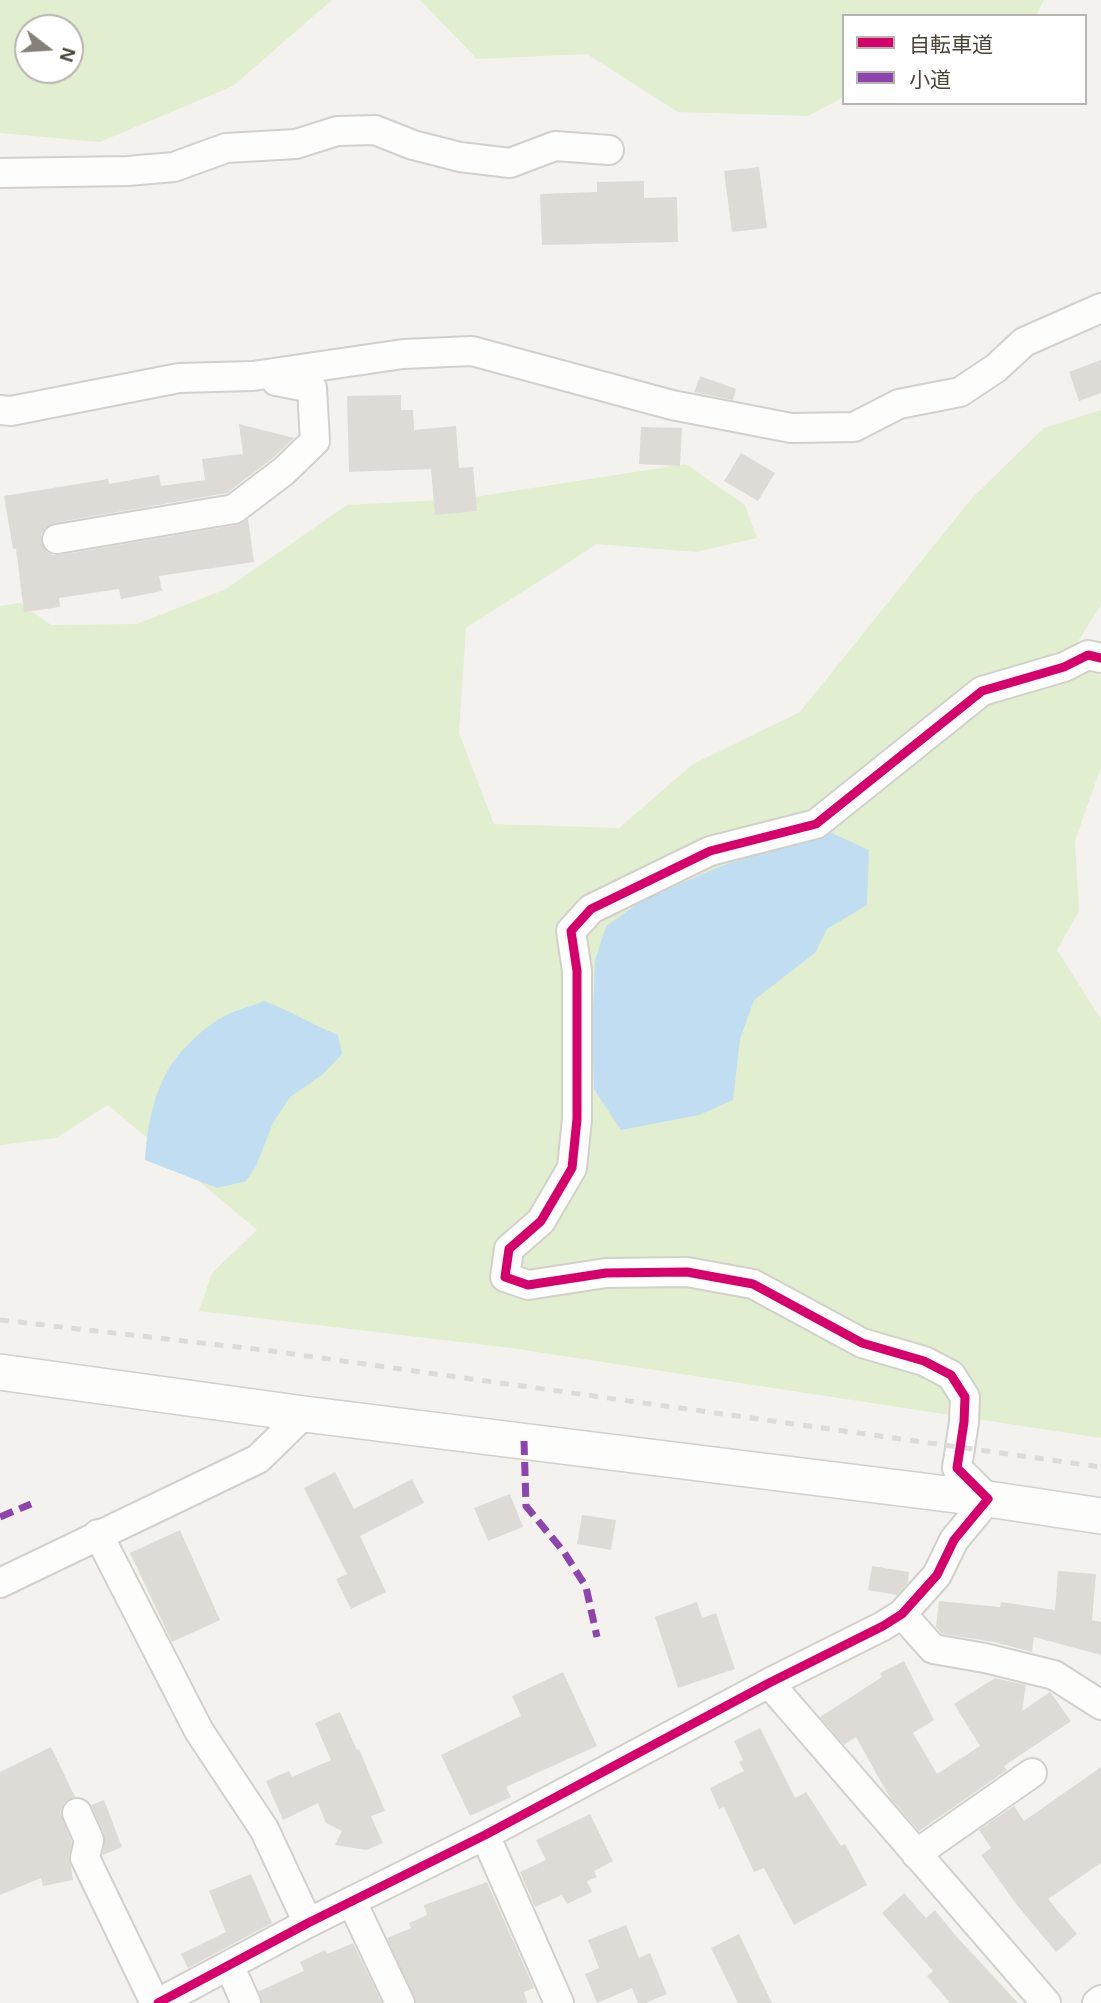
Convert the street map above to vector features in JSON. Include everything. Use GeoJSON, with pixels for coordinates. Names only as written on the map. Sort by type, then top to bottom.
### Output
{"type":"FeatureCollection","features":[{"type":"Feature","properties":{"kind":"street"},"geometry":{"type":"LineString","coordinates":[[0,173],[128,171],[174,167],[226,148],[296,144],[337,131],[375,130],[413,145],[460,157],[510,163],[555,146],[609,150]]}},
{"type":"Feature","properties":{"kind":"street"},"geometry":{"type":"LineString","coordinates":[[0,410],[11,411],[179,378],[253,376],[403,354],[472,351],[672,405],[791,428],[854,427],[899,404],[960,393],[996,368],[1024,342],[1101,308]]}},
{"type":"Feature","properties":{"kind":"street"},"geometry":{"type":"LineString","coordinates":[[57,539],[234,509],[284,471],[314,441],[312,388],[253,376]]}},
{"type":"Feature","properties":{"kind":"street"},"geometry":{"type":"LineString","coordinates":[[988,1499],[957,1468],[965,1397],[951,1376],[924,1361],[862,1343],[753,1284],[687,1272],[606,1273],[528,1285],[505,1277],[509,1249],[541,1221],[572,1168],[578,1119],[577,971],[571,931],[591,909],[710,851],[816,824],[982,691],[1064,667],[1088,655],[1101,658]]}},
{"type":"Feature","properties":{"kind":"street"},"geometry":{"type":"LineString","coordinates":[[0,1372],[304,1414],[988,1499],[1101,1516]]}},
{"type":"Feature","properties":{"kind":"street"},"geometry":{"type":"LineString","coordinates":[[0,1584],[98,1534],[258,1459],[304,1414]]}},
{"type":"Feature","properties":{"kind":"street"},"geometry":{"type":"LineString","coordinates":[[77,1813],[89,1840],[85,1858],[162,2002],[883,1626],[902,1614],[937,1575],[954,1540],[988,1499]]}},
{"type":"Feature","properties":{"kind":"street"},"geometry":{"type":"LineString","coordinates":[[98,1534],[199,1731],[264,1829],[309,1923]]}},
{"type":"Feature","properties":{"kind":"street"},"geometry":{"type":"LineString","coordinates":[[902,1614],[933,1649],[985,1658],[1054,1675],[1101,1706]]}},
{"type":"Feature","properties":{"kind":"street"},"geometry":{"type":"LineString","coordinates":[[769,1684],[1046,2003]]}},
{"type":"Feature","properties":{"kind":"street"},"geometry":{"type":"LineString","coordinates":[[916,1854],[1032,1773]]}},
{"type":"Feature","properties":{"kind":"street"},"geometry":{"type":"LineString","coordinates":[[485,1835],[559,2003]]}},
{"type":"Feature","properties":{"kind":"street"},"geometry":{"type":"LineString","coordinates":[[352,1902],[400,2003]]}},
{"type":"Feature","properties":{"kind":"street"},"geometry":{"type":"LineString","coordinates":[[230,1967],[246,2003]]}},
{"type":"Feature","properties":{"kind":"street"},"geometry":{"type":"LineString","coordinates":[[1097,2003],[1101,2000]]}},
{"type":"Feature","properties":{"kind":"green space"},"geometry":{"type":"Polygon","coordinates":[[[0,0],[332,0],[233,86],[100,142],[0,133],[0,0]]]}},
{"type":"Feature","properties":{"kind":"green space"},"geometry":{"type":"Polygon","coordinates":[[[420,0],[1044,0],[1037,14],[842,14],[842,98],[808,116],[678,112],[587,54],[477,59],[420,0]]]}},
{"type":"Feature","properties":{"kind":"green space"},"geometry":{"type":"Polygon","coordinates":[[[1101,410],[1101,605],[1077,643],[1101,677],[1101,767],[1075,841],[1079,911],[1057,950],[1101,1019],[1101,1438],[511,1348],[199,1311],[212,1273],[257,1230],[108,1105],[56,1138],[0,1145],[0,606],[20,603],[51,625],[137,624],[226,589],[347,505],[462,499],[686,464],[745,505],[757,538],[696,552],[597,544],[466,628],[459,733],[494,824],[619,828],[693,764],[800,712],[972,498],[1044,428],[1101,410]]]}},
{"type":"Feature","properties":{"kind":"water"},"geometry":{"type":"Polygon","coordinates":[[[827,831],[869,850],[867,905],[827,929],[815,953],[754,1000],[740,1039],[733,1100],[699,1115],[621,1130],[594,1089],[592,1033],[595,961],[606,926],[645,899],[724,865],[827,831]]]}},
{"type":"Feature","properties":{"kind":"water"},"geometry":{"type":"Polygon","coordinates":[[[264,1001],[338,1035],[342,1054],[323,1074],[290,1097],[273,1123],[256,1166],[246,1181],[217,1188],[145,1160],[156,1097],[173,1063],[200,1033],[219,1019],[264,1001]]]}},
{"type":"Feature","properties":{"kind":"building"},"geometry":{"type":"Polygon","coordinates":[[[759,167],[767,228],[732,232],[724,171],[759,167]]]}},
{"type":"Feature","properties":{"kind":"building"},"geometry":{"type":"Polygon","coordinates":[[[644,181],[644,198],[677,197],[678,242],[542,245],[540,194],[597,192],[597,182],[644,181]]]}},
{"type":"Feature","properties":{"kind":"building"},"geometry":{"type":"Polygon","coordinates":[[[1101,360],[1101,393],[1079,401],[1069,372],[1101,360]]]}},
{"type":"Feature","properties":{"kind":"building"},"geometry":{"type":"Polygon","coordinates":[[[700,376],[736,389],[733,400],[694,392],[700,376]]]}},
{"type":"Feature","properties":{"kind":"building"},"geometry":{"type":"Polygon","coordinates":[[[401,395],[401,410],[413,410],[414,430],[456,426],[459,468],[473,467],[477,511],[435,515],[431,469],[349,472],[347,396],[401,395]]]}},
{"type":"Feature","properties":{"kind":"building"},"geometry":{"type":"Polygon","coordinates":[[[239,424],[294,438],[273,458],[227,493],[54,523],[46,527],[41,534],[41,541],[45,550],[52,555],[60,555],[237,525],[248,519],[254,562],[159,576],[162,591],[121,599],[119,589],[59,598],[60,607],[24,612],[16,549],[13,549],[4,496],[108,479],[109,484],[159,475],[161,486],[205,480],[202,459],[243,454],[239,424]]]}},
{"type":"Feature","properties":{"kind":"building"},"geometry":{"type":"Polygon","coordinates":[[[641,427],[682,428],[680,466],[639,464],[641,427]]]}},
{"type":"Feature","properties":{"kind":"building"},"geometry":{"type":"Polygon","coordinates":[[[741,453],[775,473],[758,501],[724,481],[741,453]]]}},
{"type":"Feature","properties":{"kind":"building"},"geometry":{"type":"Polygon","coordinates":[[[335,1472],[354,1509],[412,1479],[424,1503],[360,1536],[386,1592],[351,1609],[336,1579],[347,1574],[304,1488],[335,1472]]]}},
{"type":"Feature","properties":{"kind":"building"},"geometry":{"type":"Polygon","coordinates":[[[510,1494],[523,1527],[488,1541],[474,1508],[510,1494]]]}},
{"type":"Feature","properties":{"kind":"building"},"geometry":{"type":"Polygon","coordinates":[[[582,1515],[616,1520],[611,1550],[577,1544],[582,1515]]]}},
{"type":"Feature","properties":{"kind":"building"},"geometry":{"type":"Polygon","coordinates":[[[180,1530],[220,1620],[172,1642],[130,1553],[180,1530]]]}},
{"type":"Feature","properties":{"kind":"building"},"geometry":{"type":"Polygon","coordinates":[[[872,1566],[909,1572],[908,1583],[897,1595],[868,1590],[872,1566]]]}},
{"type":"Feature","properties":{"kind":"building"},"geometry":{"type":"Polygon","coordinates":[[[1058,1571],[1096,1574],[1092,1620],[1101,1622],[1101,1655],[1034,1637],[1032,1652],[994,1642],[942,1634],[936,1627],[939,1601],[1000,1607],[1001,1602],[1055,1610],[1058,1571]]]}},
{"type":"Feature","properties":{"kind":"building"},"geometry":{"type":"Polygon","coordinates":[[[697,1602],[702,1618],[716,1613],[735,1669],[678,1688],[655,1617],[697,1602]]]}},
{"type":"Feature","properties":{"kind":"building"},"geometry":{"type":"Polygon","coordinates":[[[904,1661],[934,1720],[913,1733],[937,1774],[980,1746],[954,1704],[995,1678],[1026,1685],[1022,1711],[1050,1692],[1071,1721],[1004,1766],[1007,1770],[919,1831],[890,1798],[856,1737],[844,1745],[820,1717],[882,1677],[880,1673],[904,1661]]]}},
{"type":"Feature","properties":{"kind":"building"},"geometry":{"type":"Polygon","coordinates":[[[563,1672],[597,1746],[506,1787],[511,1797],[470,1816],[441,1755],[521,1716],[512,1696],[563,1672]]]}},
{"type":"Feature","properties":{"kind":"building"},"geometry":{"type":"Polygon","coordinates":[[[340,1712],[385,1811],[371,1816],[383,1843],[366,1850],[335,1845],[342,1831],[326,1823],[318,1803],[283,1820],[266,1781],[289,1771],[292,1777],[331,1760],[315,1723],[340,1712]]]}},
{"type":"Feature","properties":{"kind":"building"},"geometry":{"type":"Polygon","coordinates":[[[760,1728],[795,1798],[806,1792],[841,1846],[845,1844],[867,1885],[794,1925],[764,1868],[754,1872],[724,1807],[719,1809],[710,1788],[744,1771],[739,1762],[743,1760],[734,1741],[760,1728]]]}},
{"type":"Feature","properties":{"kind":"building"},"geometry":{"type":"Polygon","coordinates":[[[51,1747],[75,1797],[64,1803],[60,1812],[72,1842],[69,1855],[73,1880],[43,1886],[41,1878],[0,1895],[0,1772],[51,1747]]]}},
{"type":"Feature","properties":{"kind":"building"},"geometry":{"type":"Polygon","coordinates":[[[1101,1767],[1101,1863],[1048,1899],[1077,1934],[1056,1952],[1017,1905],[981,1855],[991,1848],[979,1830],[1014,1806],[1024,1821],[1101,1767]]]}},
{"type":"Feature","properties":{"kind":"building"},"geometry":{"type":"Polygon","coordinates":[[[104,1800],[122,1847],[103,1855],[104,1834],[91,1805],[104,1800]]]}},
{"type":"Feature","properties":{"kind":"building"},"geometry":{"type":"Polygon","coordinates":[[[590,1814],[613,1861],[594,1871],[597,1877],[587,1881],[592,1892],[567,1904],[562,1895],[535,1907],[520,1872],[546,1860],[536,1840],[590,1814]]]}},
{"type":"Feature","properties":{"kind":"building"},"geometry":{"type":"Polygon","coordinates":[[[251,1874],[272,1923],[188,1968],[181,1954],[226,1932],[209,1891],[251,1874]]]}},
{"type":"Feature","properties":{"kind":"building"},"geometry":{"type":"Polygon","coordinates":[[[487,1882],[534,1988],[524,1992],[527,2003],[416,2003],[387,1938],[411,1928],[409,1923],[427,1915],[424,1905],[487,1882]]]}},
{"type":"Feature","properties":{"kind":"building"},"geometry":{"type":"Polygon","coordinates":[[[904,1893],[926,1918],[935,1910],[1018,2003],[950,2003],[927,1976],[933,1971],[882,1913],[904,1893]]]}},
{"type":"Feature","properties":{"kind":"building"},"geometry":{"type":"Polygon","coordinates":[[[626,1925],[639,1958],[650,1953],[667,1994],[646,2003],[638,2003],[632,1988],[597,2003],[585,1974],[599,1968],[588,1940],[626,1925]]]}},
{"type":"Feature","properties":{"kind":"building"},"geometry":{"type":"Polygon","coordinates":[[[739,1934],[772,2003],[738,2003],[711,1948],[739,1934]]]}},
{"type":"Feature","properties":{"kind":"building"},"geometry":{"type":"Polygon","coordinates":[[[353,1943],[382,2003],[262,2003],[259,1991],[304,1971],[300,1962],[325,1950],[327,1954],[353,1943]]]}},
{"type":"Feature","properties":{"kind":"railway"},"geometry":{"type":"LineString","coordinates":[[0,1320],[272,1351],[1101,1467]]}},
{"type":"Feature","properties":{"kind":"marked path"},"geometry":{"type":"LineString","coordinates":[[524,1441],[526,1506],[564,1552],[586,1587],[597,1637]]}},
{"type":"Feature","properties":{"kind":"marked path"},"geometry":{"type":"LineString","coordinates":[[0,1517],[31,1504]]}},
{"type":"Feature","properties":{"kind":"cycle path"},"geometry":{"type":"LineString","coordinates":[[158,2003],[883,1626],[902,1614],[937,1575],[954,1540],[988,1499],[957,1468],[965,1397],[951,1375],[924,1361],[862,1343],[753,1284],[687,1272],[606,1273],[528,1285],[505,1277],[509,1249],[541,1221],[572,1168],[577,1119],[577,971],[571,931],[591,909],[710,851],[816,824],[982,691],[1064,667],[1088,655],[1101,658]]}}]}
